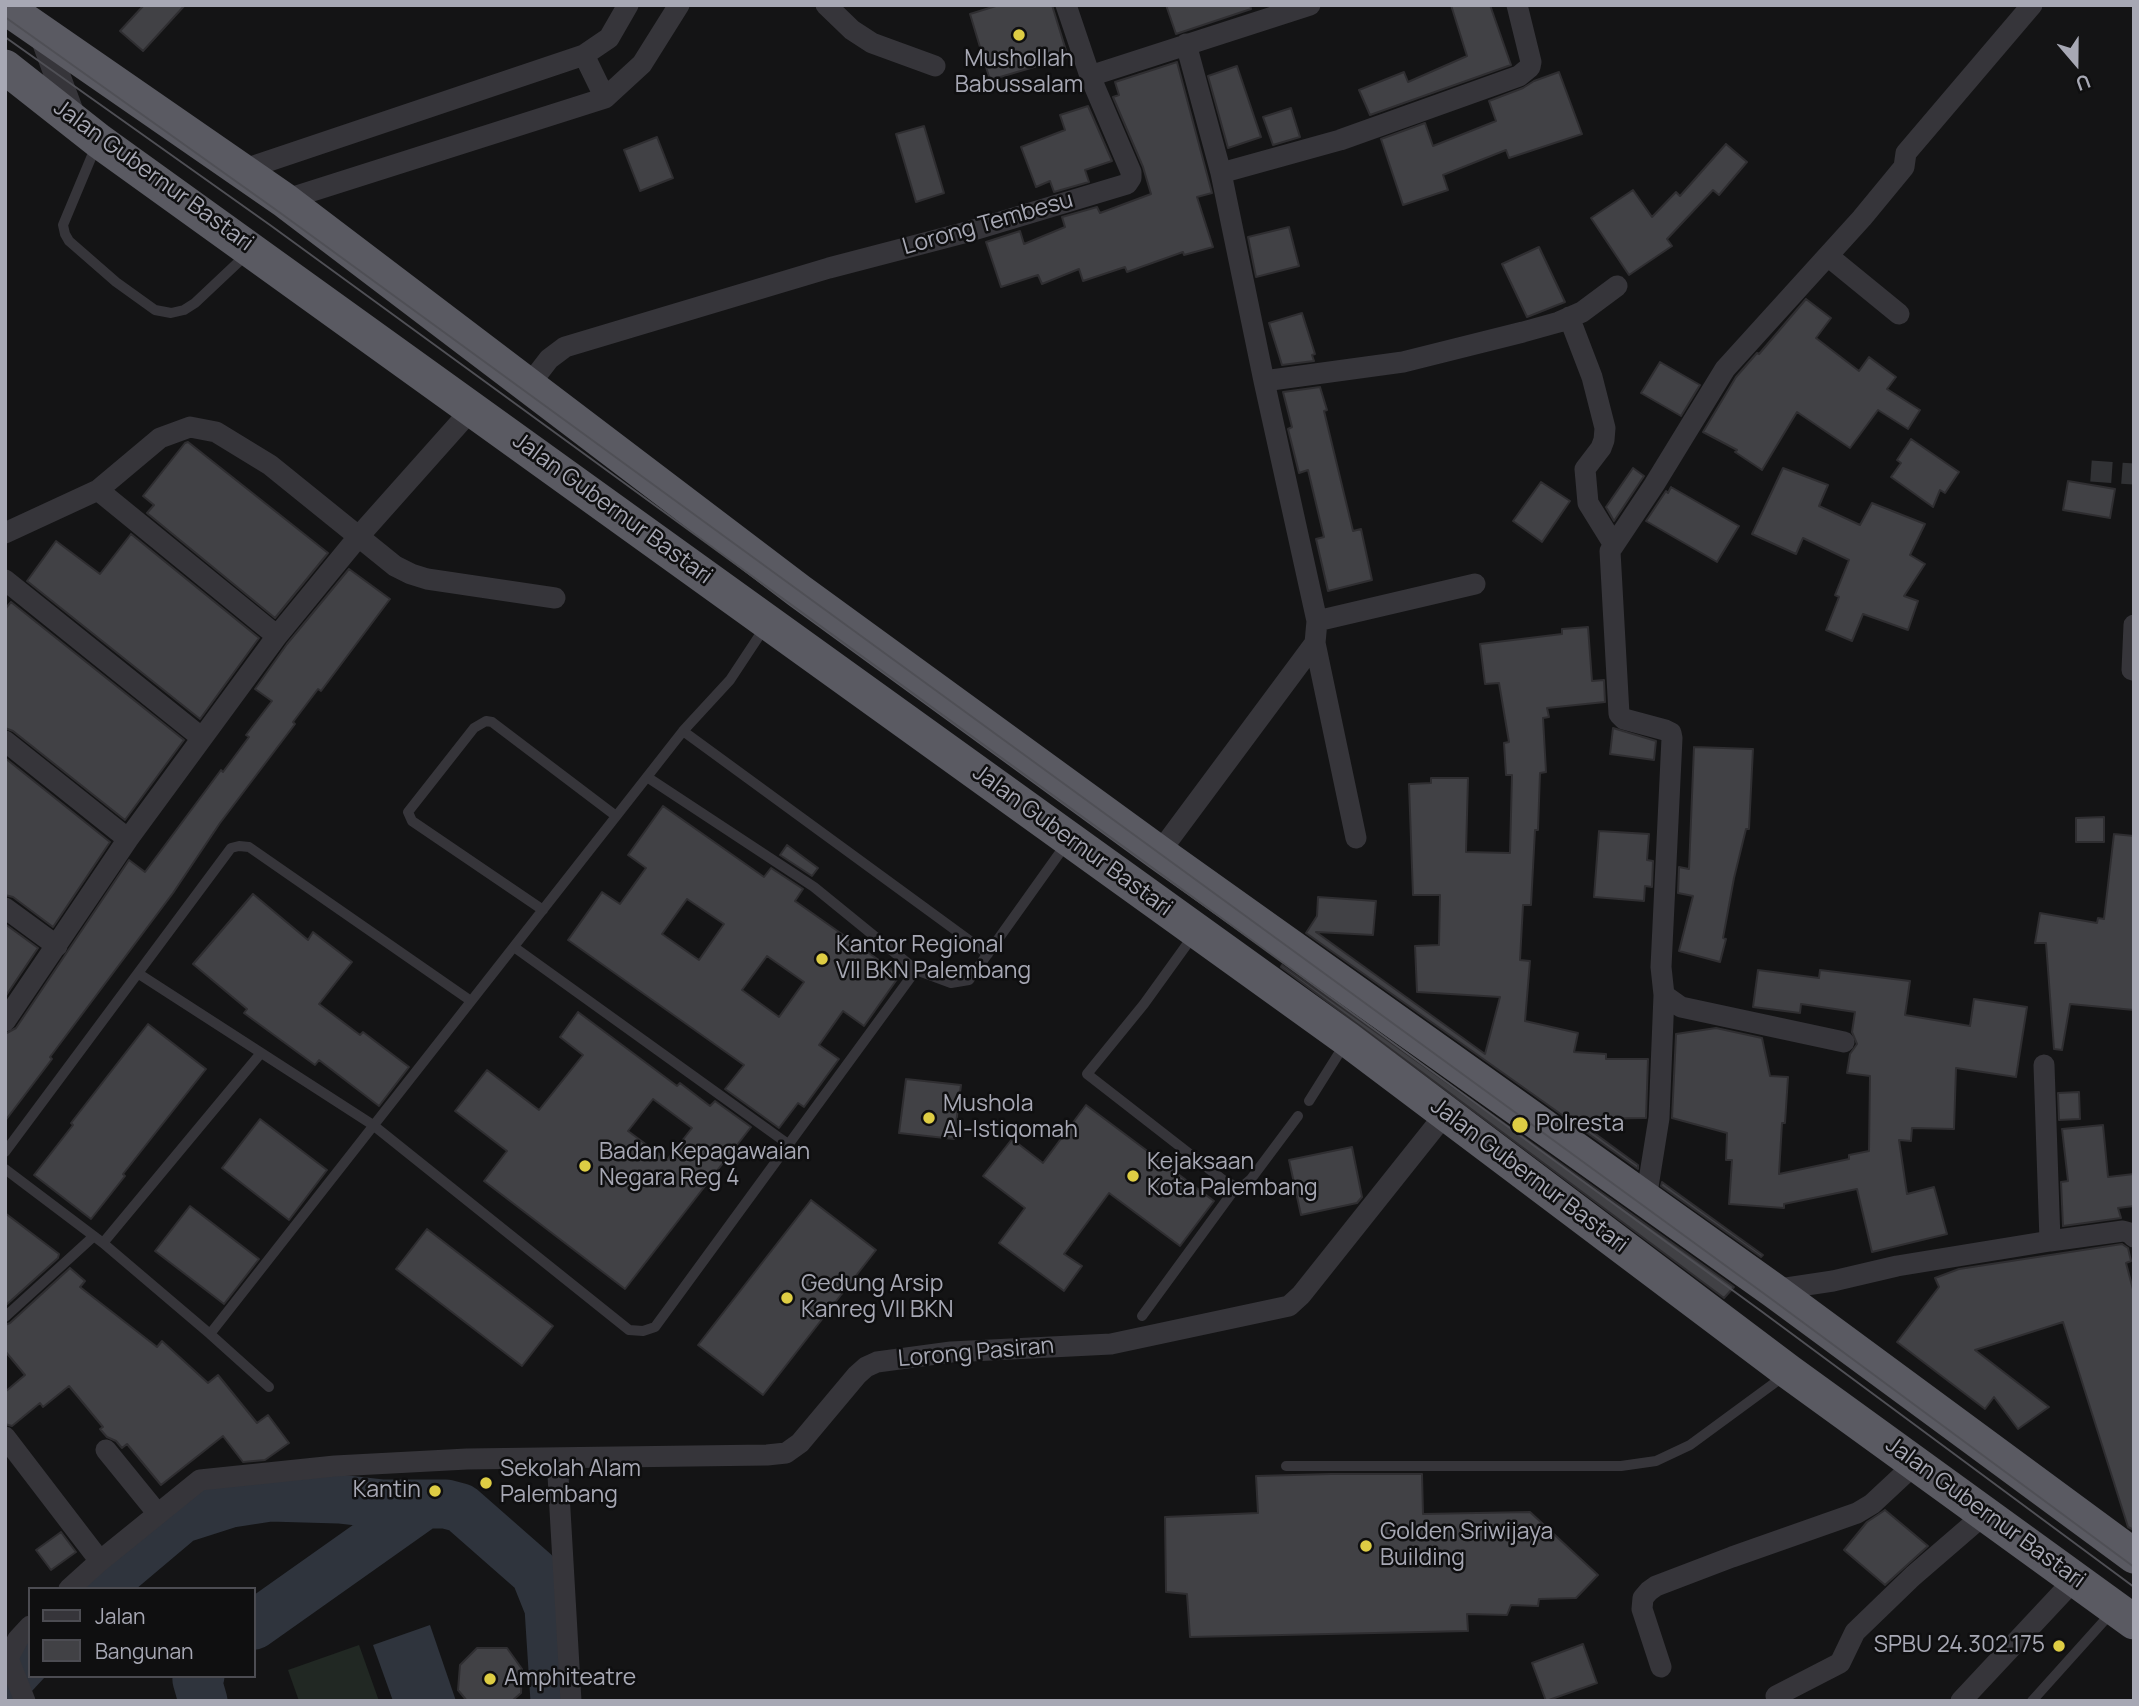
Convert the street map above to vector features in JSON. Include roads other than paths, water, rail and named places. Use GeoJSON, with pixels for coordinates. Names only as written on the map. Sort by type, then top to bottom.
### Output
{"type":"FeatureCollection","features":[{"type":"Feature","properties":{"kind":"highway","name":"Jalan Gubernur Bastari"},"geometry":{"type":"LineString","coordinates":[[5,7],[36,18],[239,171],[284,200],[799,591],[1159,853],[1773,1290],[2134,1556]]}},
{"type":"Feature","properties":{"kind":"highway","name":"Jalan Gubernur Bastari"},"geometry":{"type":"LineString","coordinates":[[5,67],[86,130],[1197,930],[1446,1113],[1789,1372],[2125,1615]]}},
{"type":"Feature","properties":{"kind":"highway"},"geometry":{"type":"LineString","coordinates":[[771,623],[799,591]]}},
{"type":"Feature","properties":{"kind":"highway"},"geometry":{"type":"LineString","coordinates":[[1845,1412],[1880,1368]]}},
{"type":"Feature","properties":{"kind":"street"},"geometry":{"type":"LineString","coordinates":[[239,171],[584,55],[608,38],[628,5]]}},
{"type":"Feature","properties":{"kind":"street"},"geometry":{"type":"LineString","coordinates":[[284,200],[605,98],[642,64],[679,5]]}},
{"type":"Feature","properties":{"kind":"street"},"geometry":{"type":"LineString","coordinates":[[826,5],[852,30],[872,43],[934,66]]}},
{"type":"Feature","properties":{"kind":"street"},"geometry":{"type":"LineString","coordinates":[[1066,5],[1090,76],[1307,6]]}},
{"type":"Feature","properties":{"kind":"street"},"geometry":{"type":"LineString","coordinates":[[1221,173],[1340,140],[1518,76],[1530,67],[1531,62],[1517,5]]}},
{"type":"Feature","properties":{"kind":"street"},"geometry":{"type":"LineString","coordinates":[[1646,1199],[1659,1118],[1664,995],[1661,954],[1672,738],[1671,733],[1665,730],[1624,719],[1619,714],[1610,551],[1725,369],[1828,256],[1904,167],[1906,153],[2032,5]]}},
{"type":"Feature","properties":{"kind":"street"},"geometry":{"type":"LineString","coordinates":[[36,18],[86,130]]}},
{"type":"Feature","properties":{"kind":"street"},"geometry":{"type":"LineString","coordinates":[[1186,44],[1221,173],[1317,621],[1315,643],[1356,838]]}},
{"type":"Feature","properties":{"kind":"street"},"geometry":{"type":"LineString","coordinates":[[584,55],[605,98]]}},
{"type":"Feature","properties":{"kind":"street","name":"Lorong Tembesu"},"geometry":{"type":"LineString","coordinates":[[528,385],[549,359],[565,347],[829,268],[967,232],[1127,184],[1131,172],[1090,76]]}},
{"type":"Feature","properties":{"kind":"street"},"geometry":{"type":"LineString","coordinates":[[1828,256],[1899,314]]}},
{"type":"Feature","properties":{"kind":"street"},"geometry":{"type":"LineString","coordinates":[[1264,382],[1403,362],[1523,332],[1581,312],[1618,286]]}},
{"type":"Feature","properties":{"kind":"street"},"geometry":{"type":"LineString","coordinates":[[1569,317],[1592,377],[1605,428],[1601,448],[1585,469],[1588,503],[1614,545]]}},
{"type":"Feature","properties":{"kind":"street"},"geometry":{"type":"LineString","coordinates":[[5,1021],[128,839],[277,636],[359,536],[473,408]]}},
{"type":"Feature","properties":{"kind":"street"},"geometry":{"type":"LineString","coordinates":[[5,533],[98,491],[160,438],[190,427],[216,432],[270,465],[395,566],[427,579],[555,598]]}},
{"type":"Feature","properties":{"kind":"street"},"geometry":{"type":"LineString","coordinates":[[98,491],[277,636]]}},
{"type":"Feature","properties":{"kind":"street"},"geometry":{"type":"LineString","coordinates":[[5,580],[202,738]]}},
{"type":"Feature","properties":{"kind":"street"},"geometry":{"type":"LineString","coordinates":[[1317,621],[1475,584]]}},
{"type":"Feature","properties":{"kind":"street"},"geometry":{"type":"LineString","coordinates":[[2132,670],[2134,625]]}},
{"type":"Feature","properties":{"kind":"street"},"geometry":{"type":"LineString","coordinates":[[1159,853],[1315,643]]}},
{"type":"Feature","properties":{"kind":"street"},"geometry":{"type":"LineString","coordinates":[[5,741],[128,839]]}},
{"type":"Feature","properties":{"kind":"street"},"geometry":{"type":"LineString","coordinates":[[5,908],[57,946]]}},
{"type":"Feature","properties":{"kind":"street"},"geometry":{"type":"LineString","coordinates":[[1664,995],[1681,1007],[1844,1042]]}},
{"type":"Feature","properties":{"kind":"street"},"geometry":{"type":"LineString","coordinates":[[2044,1065],[2050,1241]]}},
{"type":"Feature","properties":{"kind":"street","name":"Lorong Pasiran"},"geometry":{"type":"LineString","coordinates":[[71,1587],[200,1480],[335,1466],[467,1460],[786,1453],[800,1443],[857,1375],[877,1362],[951,1352],[1111,1344],[1289,1306],[1301,1295],[1446,1113]]}},
{"type":"Feature","properties":{"kind":"street"},"geometry":{"type":"LineString","coordinates":[[1773,1290],[2050,1241],[2123,1231],[2134,1237]]}},
{"type":"Feature","properties":{"kind":"street"},"geometry":{"type":"LineString","coordinates":[[5,1437],[100,1561]]}},
{"type":"Feature","properties":{"kind":"street"},"geometry":{"type":"LineString","coordinates":[[106,1450],[158,1514]]}},
{"type":"Feature","properties":{"kind":"street"},"geometry":{"type":"LineString","coordinates":[[557,1458],[571,1701]]}},
{"type":"Feature","properties":{"kind":"street"},"geometry":{"type":"LineString","coordinates":[[1661,1667],[1642,1609],[1643,1598],[1649,1591],[1732,1557],[1857,1514],[1872,1504],[1916,1463]]}},
{"type":"Feature","properties":{"kind":"street"},"geometry":{"type":"LineString","coordinates":[[1776,1696],[1840,1663],[1855,1632],[1913,1576],[1986,1513]]}},
{"type":"Feature","properties":{"kind":"street"},"geometry":{"type":"LineString","coordinates":[[1961,1701],[2076,1578]]}},
{"type":"Feature","properties":{"kind":"street"},"geometry":{"type":"LineString","coordinates":[[25,1700],[9,1664],[18,1639],[28,1628]]}},
{"type":"Feature","properties":{"kind":"lane"},"geometry":{"type":"LineString","coordinates":[[86,130],[63,225],[69,241],[116,282],[155,310],[171,313],[184,310],[253,250]]}},
{"type":"Feature","properties":{"kind":"lane"},"geometry":{"type":"LineString","coordinates":[[210,1334],[683,731],[730,680],[771,623]]}},
{"type":"Feature","properties":{"kind":"lane"},"geometry":{"type":"LineString","coordinates":[[543,910],[412,821],[408,812],[474,728],[486,721],[492,722],[616,816]]}},
{"type":"Feature","properties":{"kind":"lane"},"geometry":{"type":"LineString","coordinates":[[683,731],[988,954]]}},
{"type":"Feature","properties":{"kind":"lane"},"geometry":{"type":"LineString","coordinates":[[647,777],[814,887],[916,970],[951,983],[969,980],[1070,839]]}},
{"type":"Feature","properties":{"kind":"lane"},"geometry":{"type":"LineString","coordinates":[[5,1152],[231,848],[249,847],[471,1001]]}},
{"type":"Feature","properties":{"kind":"lane"},"geometry":{"type":"LineString","coordinates":[[1197,930],[1144,1004],[1087,1074],[1227,1183],[1237,1186],[1243,1186],[1251,1179],[1298,1116]]}},
{"type":"Feature","properties":{"kind":"lane"},"geometry":{"type":"LineString","coordinates":[[514,947],[788,1144]]}},
{"type":"Feature","properties":{"kind":"lane"},"geometry":{"type":"LineString","coordinates":[[139,974],[373,1125],[629,1330],[642,1331],[655,1327],[916,970]]}},
{"type":"Feature","properties":{"kind":"lane"},"geometry":{"type":"LineString","coordinates":[[1309,1101],[1347,1040]]}},
{"type":"Feature","properties":{"kind":"lane"},"geometry":{"type":"LineString","coordinates":[[5,1317],[99,1239],[261,1053]]}},
{"type":"Feature","properties":{"kind":"lane"},"geometry":{"type":"LineString","coordinates":[[5,1169],[99,1239],[269,1387]]}},
{"type":"Feature","properties":{"kind":"lane"},"geometry":{"type":"LineString","coordinates":[[1142,1316],[1237,1186]]}},
{"type":"Feature","properties":{"kind":"lane"},"geometry":{"type":"LineString","coordinates":[[1286,1466],[1621,1466],[1657,1461],[1689,1445],[1789,1372]]}},
{"type":"Feature","properties":{"kind":"lane"},"geometry":{"type":"LineString","coordinates":[[2032,1701],[2125,1615]]}},
{"type":"Feature","properties":{"kind":"waterway"},"geometry":{"type":"LineString","coordinates":[[100,1587],[181,1519],[231,1503],[270,1497],[339,1499],[383,1504],[446,1504],[461,1508],[535,1573],[549,1608],[555,1701]]}},
{"type":"Feature","properties":{"kind":"waterway"},"geometry":{"type":"LineString","coordinates":[[256,1624],[425,1504]]}},
{"type":"Feature","properties":{"kind":"waterway"},"geometry":{"type":"LineString","coordinates":[[5,1684],[28,1659]]}},
{"type":"Feature","properties":{"kind":"waterway"},"geometry":{"type":"LineString","coordinates":[[198,1678],[203,1701]]}},
{"type":"Feature","properties":{"kind":"tunnel"},"geometry":{"type":"LineString","coordinates":[[2091,471],[2134,474]]}},
{"type":"Feature","properties":{"kind":"tram line"},"geometry":{"type":"LineString","coordinates":[[5,17],[279,212],[1770,1298],[2134,1567]]}},
{"type":"Feature","properties":{"kind":"tram line"},"geometry":{"type":"LineString","coordinates":[[5,37],[270,225],[1761,1311],[2134,1587]]}},
{"type":"Feature","properties":{"kind":"place","name":"Mushollah Babussalam"},"geometry":{"type":"Point","coordinates":[1019,35]}},
{"type":"Feature","properties":{"kind":"place","name":"Kantor Regional VII BKN Palembang"},"geometry":{"type":"Point","coordinates":[822,959]}},
{"type":"Feature","properties":{"kind":"place","name":"Mushola Al-Istiqomah"},"geometry":{"type":"Point","coordinates":[929,1118]}},
{"type":"Feature","properties":{"kind":"place","name":"Polresta"},"geometry":{"type":"Point","coordinates":[1520,1125]}},
{"type":"Feature","properties":{"kind":"place","name":"Badan Kepagawaian Negara Reg 4"},"geometry":{"type":"Point","coordinates":[585,1166]}},
{"type":"Feature","properties":{"kind":"place","name":"Kejaksaan Kota Palembang"},"geometry":{"type":"Point","coordinates":[1133,1176]}},
{"type":"Feature","properties":{"kind":"place","name":"Gedung Arsip Kanreg VII BKN"},"geometry":{"type":"Point","coordinates":[787,1298]}},
{"type":"Feature","properties":{"kind":"place","name":"Sekolah Alam Palembang"},"geometry":{"type":"Point","coordinates":[486,1483]}},
{"type":"Feature","properties":{"kind":"place","name":"Kantin"},"geometry":{"type":"Point","coordinates":[435,1491]}},
{"type":"Feature","properties":{"kind":"place","name":"Golden Sriwijaya Building"},"geometry":{"type":"Point","coordinates":[1366,1546]}},
{"type":"Feature","properties":{"kind":"place","name":"SPBU 24.302.175"},"geometry":{"type":"Point","coordinates":[2059,1646]}},
{"type":"Feature","properties":{"kind":"place","name":"Amphiteatre"},"geometry":{"type":"Point","coordinates":[490,1679]}}]}
